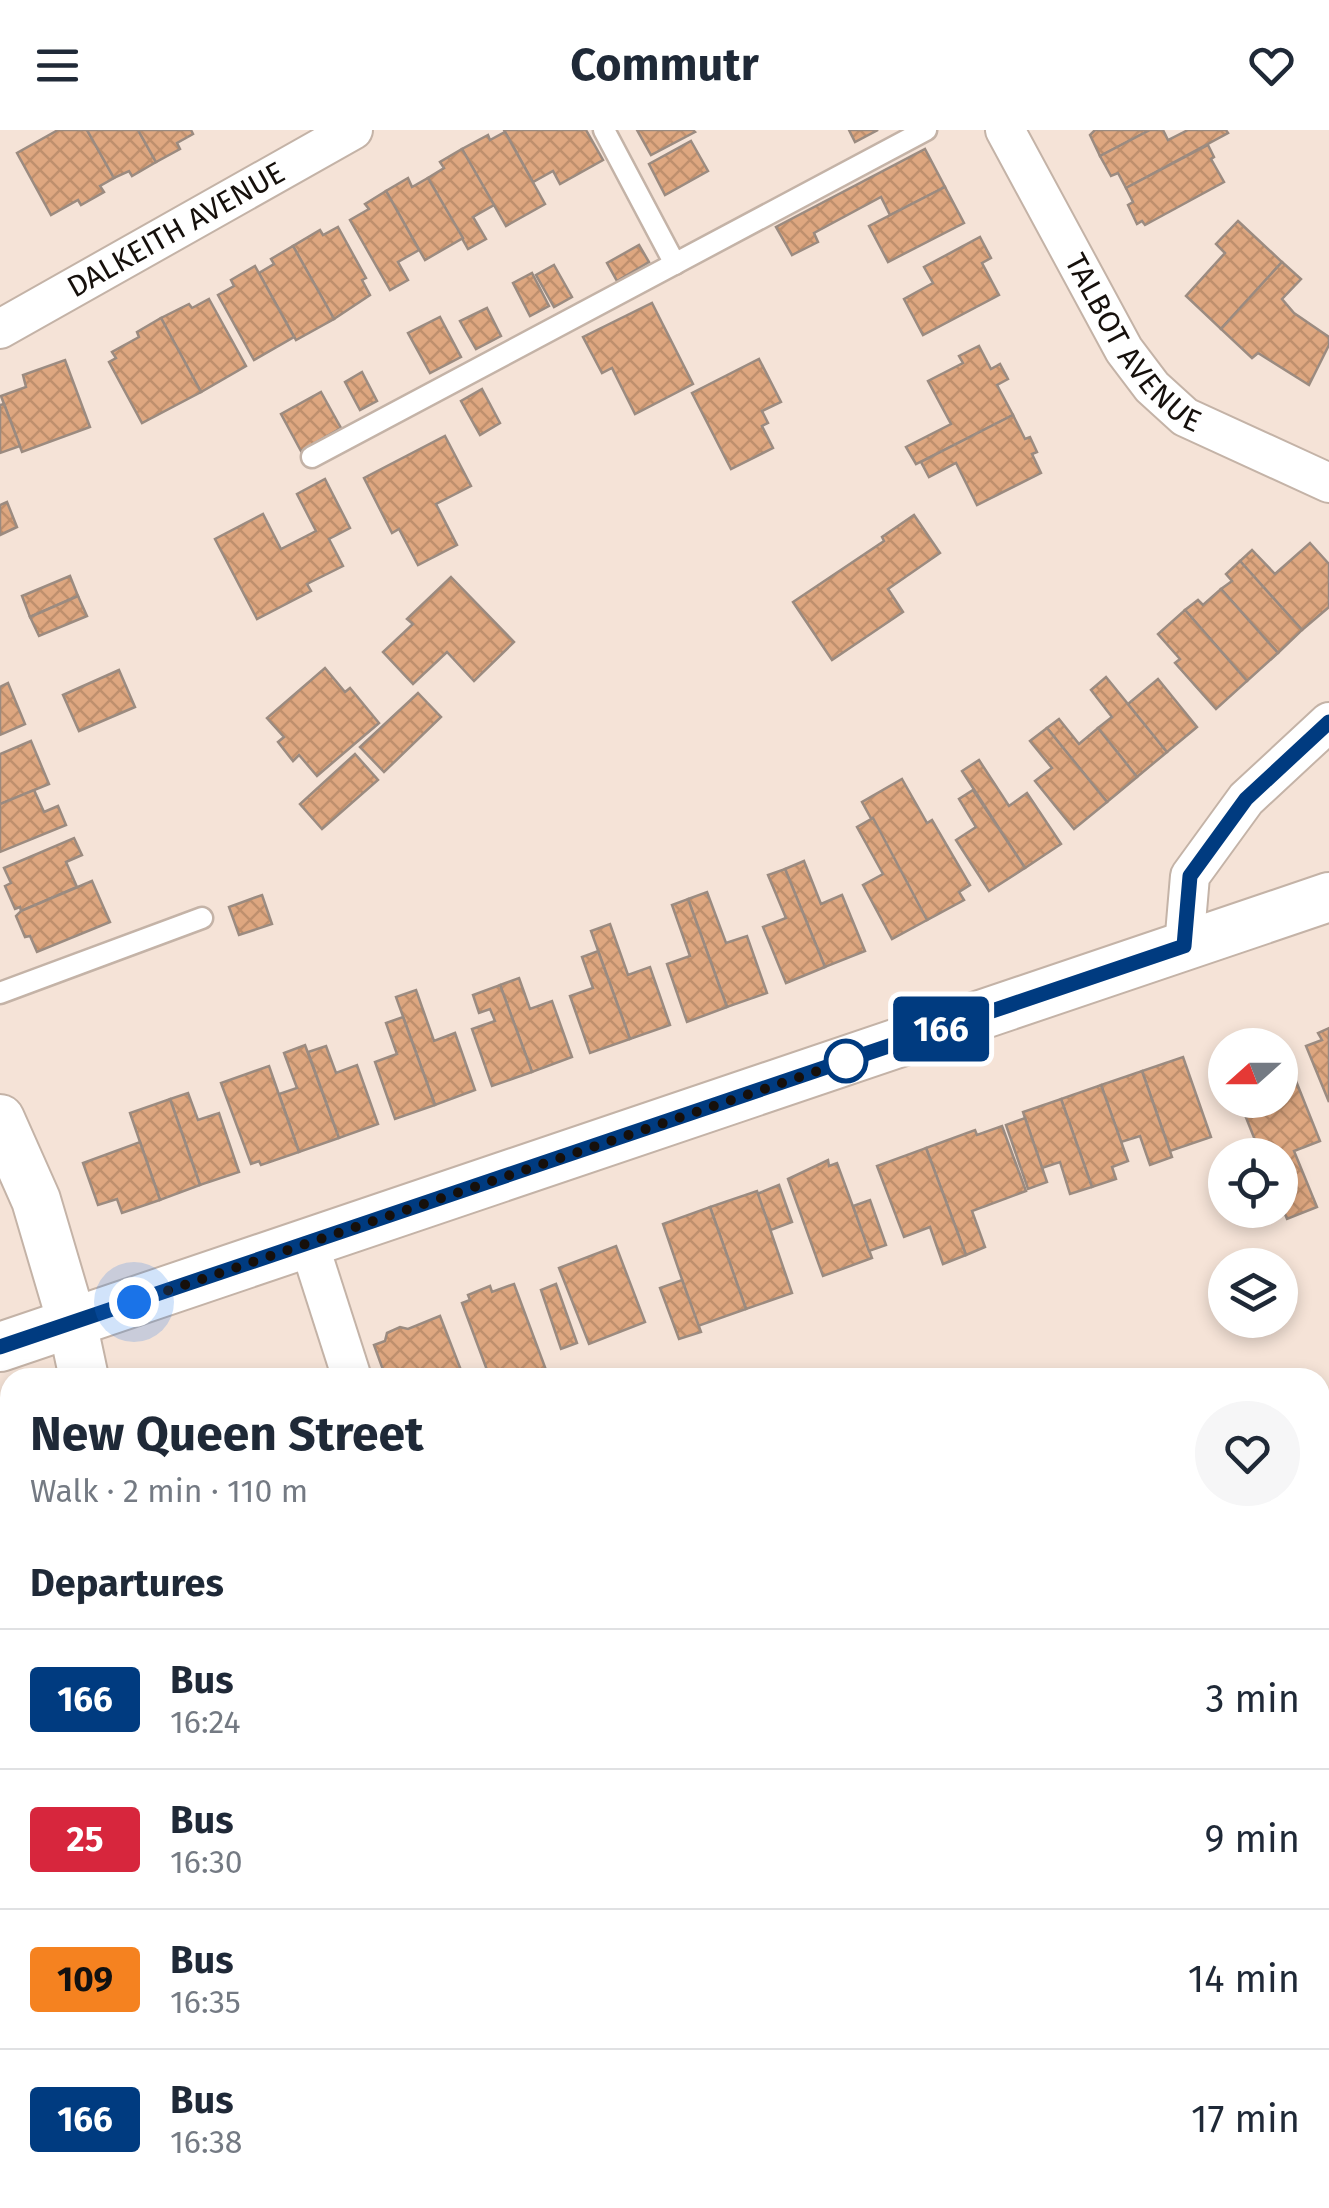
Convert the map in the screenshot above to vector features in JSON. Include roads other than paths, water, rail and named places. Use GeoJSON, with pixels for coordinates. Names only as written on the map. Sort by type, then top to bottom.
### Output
{"type":"FeatureCollection","features":[{"type":"Feature","properties":{"kind":"street","name":"DALKEITH AVENUE"},"geometry":{"type":"LineString","coordinates":[[0,329],[353,130]]}},
{"type":"Feature","properties":{"kind":"street","name":"TALBOT AVENUE"},"geometry":{"type":"LineString","coordinates":[[1005,130],[1124,350],[1152,387],[1185,417],[1329,483]]}},
{"type":"Feature","properties":{"kind":"street"},"geometry":{"type":"LineString","coordinates":[[1184,946],[1190,876],[1246,799],[1329,722]]}},
{"type":"Feature","properties":{"kind":"street"},"geometry":{"type":"LineString","coordinates":[[0,1347],[1329,897]]}},
{"type":"Feature","properties":{"kind":"street"},"geometry":{"type":"LineString","coordinates":[[0,1119],[36,1200],[82,1368]]}},
{"type":"Feature","properties":{"kind":"street"},"geometry":{"type":"LineString","coordinates":[[309,1244],[349,1368]]}},
{"type":"Feature","properties":{"kind":"lane"},"geometry":{"type":"LineString","coordinates":[[604,130],[675,264]]}},
{"type":"Feature","properties":{"kind":"lane"},"geometry":{"type":"LineString","coordinates":[[312,457],[926,130]]}},
{"type":"Feature","properties":{"kind":"lane"},"geometry":{"type":"LineString","coordinates":[[0,993],[202,918]]}}]}
